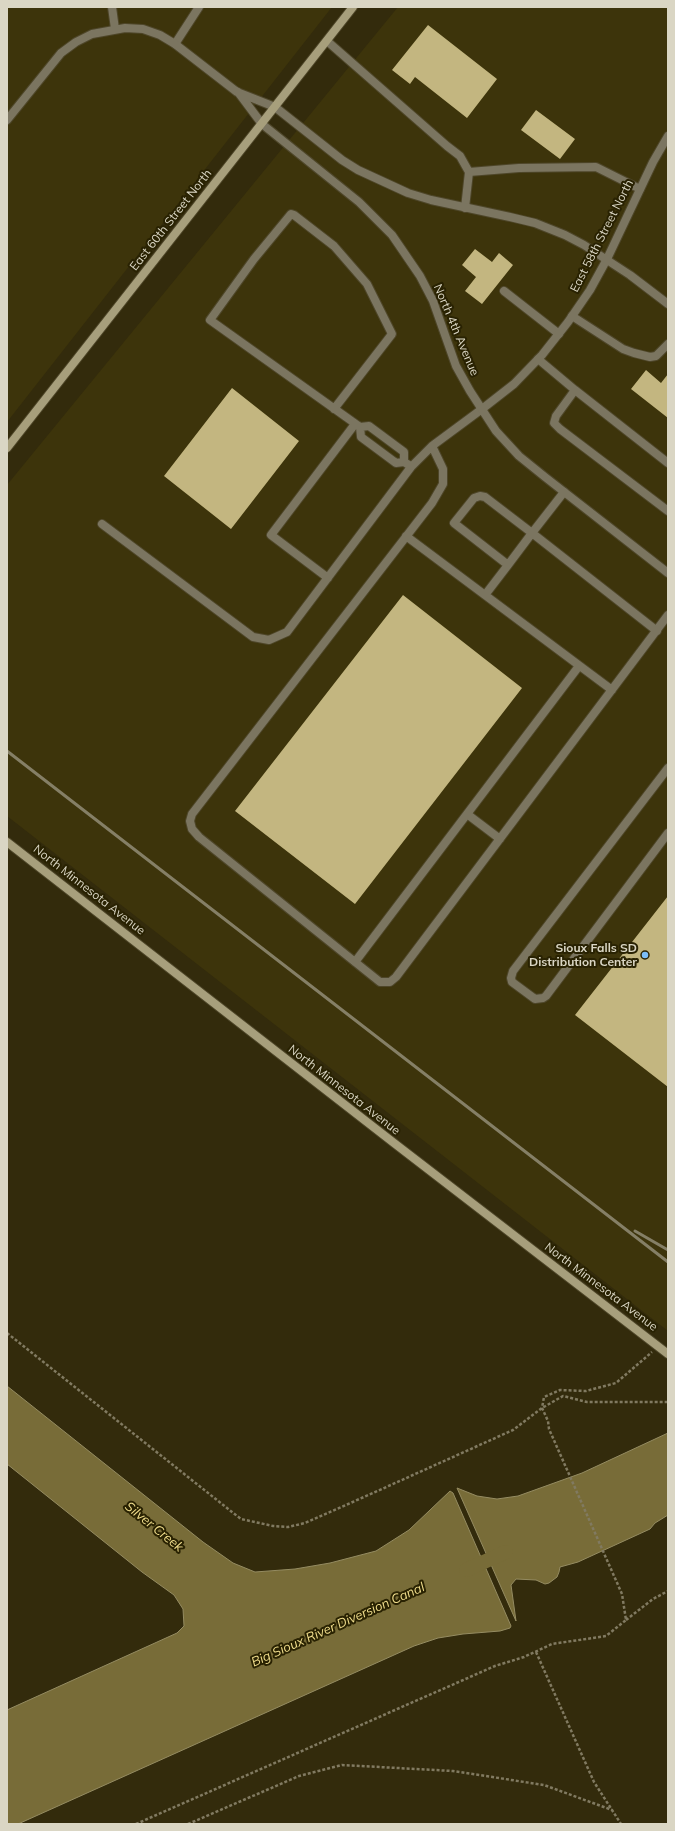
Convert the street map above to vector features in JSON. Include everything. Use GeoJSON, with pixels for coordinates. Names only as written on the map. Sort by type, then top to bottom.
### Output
{"type":"FeatureCollection","features":[{"type":"Feature","properties":{"kind":"main road","name":"East 60th Street North"},"geometry":{"type":"LineString","coordinates":[[7,448],[353,7]]}},
{"type":"Feature","properties":{"kind":"main road","name":"North Minnesota Avenue"},"geometry":{"type":"LineString","coordinates":[[7,842],[387,1139],[668,1354]]}},
{"type":"Feature","properties":{"kind":"street"},"geometry":{"type":"LineString","coordinates":[[112,7],[115,29]]}},
{"type":"Feature","properties":{"kind":"street"},"geometry":{"type":"LineString","coordinates":[[175,44],[199,7]]}},
{"type":"Feature","properties":{"kind":"street"},"geometry":{"type":"LineString","coordinates":[[7,120],[62,53],[76,42],[92,34],[115,29],[143,29],[160,35],[175,44],[237,92],[275,107],[342,160],[358,170],[408,193],[465,208],[535,223],[564,235],[606,259],[668,304]]}},
{"type":"Feature","properties":{"kind":"street"},"geometry":{"type":"LineString","coordinates":[[327,41],[460,156],[469,172],[465,208]]}},
{"type":"Feature","properties":{"kind":"street","name":"North 4th Avenue"},"geometry":{"type":"LineString","coordinates":[[237,92],[262,124],[359,202],[396,240],[420,276],[433,301],[456,366],[496,431],[519,456],[668,573]]}},
{"type":"Feature","properties":{"kind":"street","name":"East 58th Street North"},"geometry":{"type":"LineString","coordinates":[[102,524],[253,637],[269,640],[287,632],[328,578],[408,465],[514,384],[538,360],[559,334],[590,290],[653,162],[668,136]]}},
{"type":"Feature","properties":{"kind":"street"},"geometry":{"type":"LineString","coordinates":[[469,172],[519,168],[596,167],[640,189]]}},
{"type":"Feature","properties":{"kind":"street"},"geometry":{"type":"LineString","coordinates":[[334,409],[392,334],[367,284],[334,246],[291,214],[259,253],[210,320],[357,426],[361,437],[396,463],[408,465],[404,452],[369,426],[357,426]]}},
{"type":"Feature","properties":{"kind":"street"},"geometry":{"type":"LineString","coordinates":[[504,291],[559,334]]}},
{"type":"Feature","properties":{"kind":"street"},"geometry":{"type":"LineString","coordinates":[[572,316],[623,349],[634,353],[650,357],[656,356],[668,344]]}},
{"type":"Feature","properties":{"kind":"street"},"geometry":{"type":"LineString","coordinates":[[538,360],[668,463]]}},
{"type":"Feature","properties":{"kind":"street"},"geometry":{"type":"LineString","coordinates":[[575,390],[556,416],[554,422],[560,429],[668,511]]}},
{"type":"Feature","properties":{"kind":"street"},"geometry":{"type":"LineString","coordinates":[[328,578],[271,535],[357,426]]}},
{"type":"Feature","properties":{"kind":"street"},"geometry":{"type":"LineString","coordinates":[[432,446],[443,469],[443,484],[432,503],[192,814],[190,821],[192,829],[199,837],[380,982],[390,982],[500,839],[668,615]]}},
{"type":"Feature","properties":{"kind":"street"},"geometry":{"type":"LineString","coordinates":[[485,595],[564,492]]}},
{"type":"Feature","properties":{"kind":"street"},"geometry":{"type":"LineString","coordinates":[[508,565],[454,523],[474,498],[480,496],[485,497],[657,631]]}},
{"type":"Feature","properties":{"kind":"street"},"geometry":{"type":"LineString","coordinates":[[406,536],[612,690]]}},
{"type":"Feature","properties":{"kind":"street"},"geometry":{"type":"LineString","coordinates":[[355,962],[580,666]]}},
{"type":"Feature","properties":{"kind":"street"},"geometry":{"type":"LineString","coordinates":[[668,768],[513,971],[511,978],[512,982],[535,999],[546,996],[668,833]]}},
{"type":"Feature","properties":{"kind":"street"},"geometry":{"type":"LineString","coordinates":[[467,814],[500,839]]}},
{"type":"Feature","properties":{"kind":"path"},"geometry":{"type":"LineString","coordinates":[[7,1333],[241,1518],[273,1526],[288,1527],[306,1524],[513,1430],[542,1408],[563,1396],[587,1402],[668,1402]]}},
{"type":"Feature","properties":{"kind":"path"},"geometry":{"type":"LineString","coordinates":[[626,1620],[622,1594],[549,1429],[548,1421],[542,1408],[544,1397],[560,1390],[586,1391],[616,1383],[659,1346]]}},
{"type":"Feature","properties":{"kind":"path"},"geometry":{"type":"LineString","coordinates":[[136,1824],[495,1666],[524,1657],[552,1644],[606,1636],[653,1599],[668,1591]]}},
{"type":"Feature","properties":{"kind":"path"},"geometry":{"type":"LineString","coordinates":[[536,1652],[594,1782],[621,1824]]}},
{"type":"Feature","properties":{"kind":"path"},"geometry":{"type":"LineString","coordinates":[[188,1824],[299,1776],[342,1765],[452,1771],[544,1785],[612,1810]]}},
{"type":"Feature","properties":{"kind":"shaded area"},"geometry":{"type":"Polygon","coordinates":[[[7,7],[332,7],[7,422],[7,7]]]}},
{"type":"Feature","properties":{"kind":"shaded area"},"geometry":{"type":"Polygon","coordinates":[[[398,7],[668,7],[668,1331],[7,816],[7,485],[398,7]]]}},
{"type":"Feature","properties":{"kind":"water","name":"Silver Creek"},"geometry":{"type":"Polygon","coordinates":[[[7,1386],[203,1542],[233,1563],[255,1572],[295,1569],[330,1563],[376,1551],[409,1530],[450,1491],[453,1493],[511,1626],[510,1628],[500,1631],[438,1638],[414,1646],[18,1824],[7,1824],[7,1710],[177,1633],[184,1626],[183,1609],[174,1595],[142,1572],[7,1464],[7,1386]]]}},
{"type":"Feature","properties":{"kind":"water"},"geometry":{"type":"Polygon","coordinates":[[[668,1433],[668,1515],[655,1523],[650,1529],[578,1562],[560,1567],[557,1577],[549,1583],[545,1584],[536,1580],[516,1579],[511,1585],[516,1621],[457,1488],[477,1496],[497,1499],[518,1496],[582,1473],[668,1433]]]}},
{"type":"Feature","properties":{"kind":"building"},"geometry":{"type":"Polygon","coordinates":[[[428,25],[497,79],[467,118],[415,77],[410,84],[392,70],[428,25]]]}},
{"type":"Feature","properties":{"kind":"building"},"geometry":{"type":"Polygon","coordinates":[[[536,110],[575,139],[560,159],[521,130],[536,110]]]}},
{"type":"Feature","properties":{"kind":"building"},"geometry":{"type":"Polygon","coordinates":[[[475,249],[492,262],[499,253],[513,265],[482,304],[465,291],[476,277],[462,265],[475,249]]]}},
{"type":"Feature","properties":{"kind":"building"},"geometry":{"type":"Polygon","coordinates":[[[646,370],[661,383],[668,374],[668,418],[631,389],[646,370]]]}},
{"type":"Feature","properties":{"kind":"building"},"geometry":{"type":"Polygon","coordinates":[[[232,388],[299,441],[231,529],[164,476],[232,388]]]}},
{"type":"Feature","properties":{"kind":"building"},"geometry":{"type":"Polygon","coordinates":[[[403,595],[522,688],[355,904],[235,811],[403,595]]]}},
{"type":"Feature","properties":{"kind":"building","name":"Sioux Falls SD Distribution Center"},"geometry":{"type":"Polygon","coordinates":[[[668,896],[668,1087],[575,1015],[668,896]]]}},
{"type":"Feature","properties":{"kind":"waterway","name":"Big Sioux River Diversion Canal"},"geometry":{"type":"LineString","coordinates":[[466,1570],[506,1552]]}},
{"type":"Feature","properties":{"kind":"railway"},"geometry":{"type":"LineString","coordinates":[[7,751],[668,1262]]}},
{"type":"Feature","properties":{"kind":"railway"},"geometry":{"type":"LineString","coordinates":[[635,1231],[668,1250]]}},
{"type":"Feature","properties":{"kind":"place","name":"Sioux Falls SD Distribution Center"},"geometry":{"type":"Point","coordinates":[645,955]}}]}
